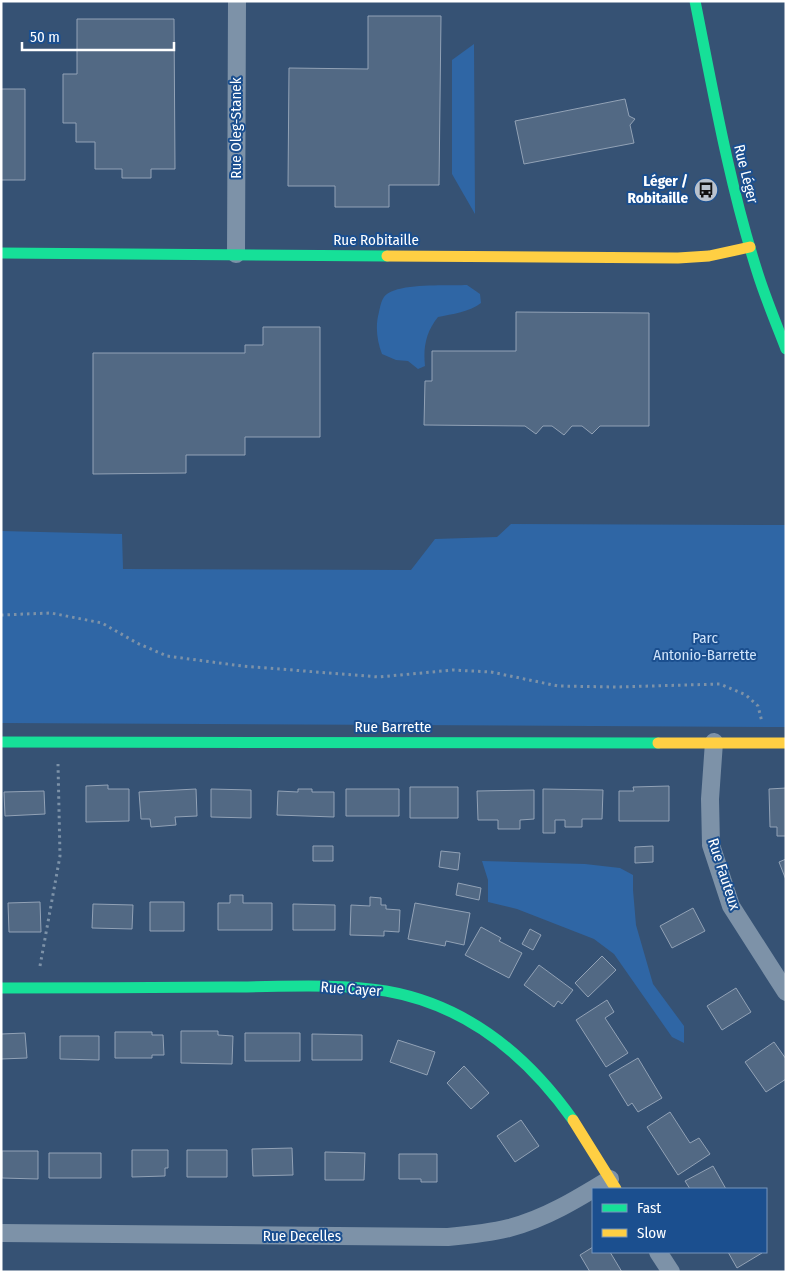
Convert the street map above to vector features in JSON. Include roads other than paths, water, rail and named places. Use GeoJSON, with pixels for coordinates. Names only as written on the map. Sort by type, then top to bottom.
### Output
{"type":"FeatureCollection","features":[{"type":"Feature","properties":{"kind":"street","name":"Rue Oleg-Stanek"},"geometry":{"type":"LineString","coordinates":[[236,254],[237,1]]}},
{"type":"Feature","properties":{"kind":"street","name":"Rue Léger"},"geometry":{"type":"LineString","coordinates":[[695,1],[721,134],[750,248],[786,349]]}},
{"type":"Feature","properties":{"kind":"street","name":"Rue Robitaille"},"geometry":{"type":"LineString","coordinates":[[1,253],[678,258],[709,256],[750,248]]}},
{"type":"Feature","properties":{"kind":"street","name":"Rue Barrette"},"geometry":{"type":"LineString","coordinates":[[1,742],[786,743]]}},
{"type":"Feature","properties":{"kind":"street","name":"Rue Fauteux"},"geometry":{"type":"LineString","coordinates":[[714,742],[710,799],[711,845],[731,906],[786,992]]}},
{"type":"Feature","properties":{"kind":"street","name":"Rue Cayer"},"geometry":{"type":"LineString","coordinates":[[1,988],[321,987],[358,988],[418,998],[470,1020],[492,1034],[523,1059],[559,1100],[613,1184]]}},
{"type":"Feature","properties":{"kind":"street","name":"Rue Decelles"},"geometry":{"type":"LineString","coordinates":[[1,1233],[448,1237],[479,1234],[511,1227],[592,1193]]}},
{"type":"Feature","properties":{"kind":"street"},"geometry":{"type":"LineString","coordinates":[[659,1253],[671,1272]]}},
{"type":"Feature","properties":{"kind":"place","name":"Léger / Robitaille"},"geometry":{"type":"Point","coordinates":[706,190]}},
{"type":"Feature","properties":{"kind":"park label","name":"Parc Antonio-Barrette"},"geometry":{"type":"Point","coordinates":[705,646]}}]}
